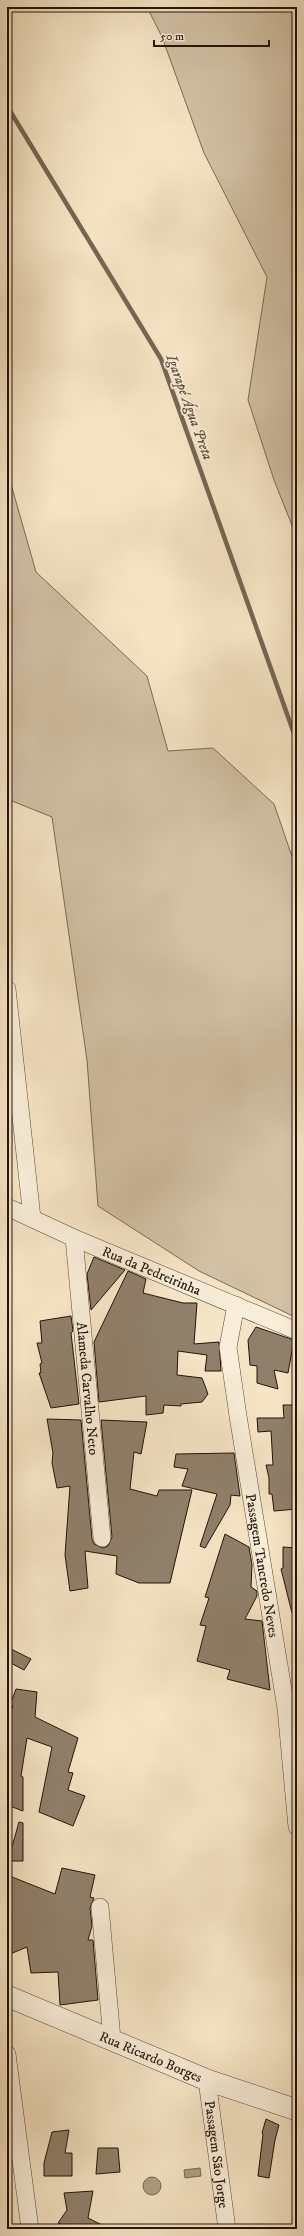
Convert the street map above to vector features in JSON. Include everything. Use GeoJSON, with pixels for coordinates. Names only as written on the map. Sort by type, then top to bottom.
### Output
{"type":"FeatureCollection","features":[{"type":"Feature","properties":{"kind":"street"},"geometry":{"type":"LineString","coordinates":[[7,989],[32,1218]]}},
{"type":"Feature","properties":{"kind":"street","name":"Rua da Pedreirinha"},"geometry":{"type":"LineString","coordinates":[[7,1207],[74,1238],[297,1331]]}},
{"type":"Feature","properties":{"kind":"street","name":"Alameda Carvalho Neto"},"geometry":{"type":"LineString","coordinates":[[74,1238],[102,1538]]}},
{"type":"Feature","properties":{"kind":"street","name":"Passagem Tancredo Neves"},"geometry":{"type":"LineString","coordinates":[[236,1305],[228,1347],[286,1708],[297,1827]]}},
{"type":"Feature","properties":{"kind":"street"},"geometry":{"type":"LineString","coordinates":[[100,1907],[112,2039]]}},
{"type":"Feature","properties":{"kind":"street","name":"Rua Ricardo Borges"},"geometry":{"type":"LineString","coordinates":[[7,1996],[207,2080],[297,2110]]}},
{"type":"Feature","properties":{"kind":"street"},"geometry":{"type":"LineString","coordinates":[[7,2054],[30,2229]]}},
{"type":"Feature","properties":{"kind":"street","name":"Passagem São Jorge"},"geometry":{"type":"LineString","coordinates":[[207,2080],[227,2229]]}},
{"type":"Feature","properties":{"kind":"shaded area"},"geometry":{"type":"Polygon","coordinates":[[[147,7],[297,7],[297,538],[274,480],[248,400],[267,277],[204,153],[162,37],[147,7]]]}},
{"type":"Feature","properties":{"kind":"shaded area"},"geometry":{"type":"Polygon","coordinates":[[[7,470],[36,572],[147,676],[168,751],[213,748],[274,804],[297,871],[297,1318],[199,1271],[98,1206],[87,1060],[52,817],[7,799],[7,470]]]}},
{"type":"Feature","properties":{"kind":"shaded area"},"geometry":{"type":"Polygon","coordinates":[[[200,2168],[201,2176],[185,2178],[184,2170],[200,2168]]]}},
{"type":"Feature","properties":{"kind":"shaded area"},"geometry":{"type":"Polygon","coordinates":[[[152,2177],[158,2180],[161,2186],[158,2192],[152,2195],[146,2192],[143,2186],[146,2180],[152,2177]]]}},
{"type":"Feature","properties":{"kind":"building"},"geometry":{"type":"Polygon","coordinates":[[[94,1257],[125,1270],[91,1310],[87,1274],[94,1257]]]}},
{"type":"Feature","properties":{"kind":"building"},"geometry":{"type":"Polygon","coordinates":[[[128,1271],[146,1279],[143,1293],[183,1303],[197,1303],[194,1344],[219,1342],[221,1371],[205,1371],[207,1355],[178,1351],[177,1375],[202,1378],[208,1394],[202,1402],[181,1404],[181,1406],[164,1405],[163,1413],[146,1415],[146,1396],[99,1402],[94,1342],[128,1271]]]}},
{"type":"Feature","properties":{"kind":"building"},"geometry":{"type":"Polygon","coordinates":[[[71,1316],[73,1331],[71,1333],[79,1404],[51,1408],[39,1373],[41,1373],[40,1364],[42,1363],[37,1343],[42,1343],[40,1321],[71,1316]]]}},
{"type":"Feature","properties":{"kind":"building"},"geometry":{"type":"Polygon","coordinates":[[[256,1327],[294,1340],[288,1373],[274,1370],[278,1389],[257,1383],[257,1366],[250,1365],[248,1340],[256,1327]]]}},
{"type":"Feature","properties":{"kind":"building"},"geometry":{"type":"Polygon","coordinates":[[[283,1405],[297,1405],[297,1509],[274,1511],[272,1494],[269,1494],[269,1478],[266,1465],[273,1465],[271,1431],[258,1432],[257,1418],[284,1418],[283,1405]]]}},
{"type":"Feature","properties":{"kind":"building"},"geometry":{"type":"Polygon","coordinates":[[[47,1419],[81,1420],[92,1539],[94,1544],[103,1548],[108,1546],[112,1537],[101,1420],[147,1422],[141,1454],[134,1452],[130,1489],[157,1496],[159,1490],[192,1490],[170,1583],[139,1583],[116,1574],[117,1556],[85,1551],[88,1588],[70,1591],[65,1555],[70,1486],[57,1488],[52,1463],[53,1453],[47,1419]]]}},
{"type":"Feature","properties":{"kind":"building"},"geometry":{"type":"Polygon","coordinates":[[[234,1453],[240,1496],[231,1495],[230,1505],[205,1548],[200,1546],[217,1494],[182,1486],[188,1469],[174,1467],[176,1454],[234,1453]]]}},
{"type":"Feature","properties":{"kind":"building"},"geometry":{"type":"Polygon","coordinates":[[[225,1534],[249,1547],[252,1565],[251,1587],[257,1591],[257,1596],[245,1619],[262,1621],[270,1690],[227,1679],[230,1670],[197,1661],[206,1626],[200,1625],[209,1598],[205,1597],[225,1534]]]}},
{"type":"Feature","properties":{"kind":"building"},"geometry":{"type":"Polygon","coordinates":[[[283,1547],[297,1548],[297,1613],[292,1613],[281,1569],[283,1568],[283,1547]]]}},
{"type":"Feature","properties":{"kind":"building"},"geometry":{"type":"Polygon","coordinates":[[[7,1647],[31,1659],[24,1670],[7,1661],[7,1647]]]}},
{"type":"Feature","properties":{"kind":"building"},"geometry":{"type":"Polygon","coordinates":[[[16,1689],[37,1692],[35,1717],[78,1738],[68,1772],[73,1773],[68,1790],[85,1796],[73,1826],[39,1812],[52,1747],[27,1738],[21,1776],[23,1777],[23,1811],[7,1805],[7,1721],[13,1706],[10,1705],[16,1689]]]}},
{"type":"Feature","properties":{"kind":"building"},"geometry":{"type":"Polygon","coordinates":[[[19,1822],[23,1823],[23,1861],[8,1861],[19,1822]]]}},
{"type":"Feature","properties":{"kind":"building"},"geometry":{"type":"Polygon","coordinates":[[[62,1868],[95,1875],[90,1897],[94,1898],[90,1908],[92,1926],[88,1940],[93,1940],[98,2000],[60,2005],[58,1972],[31,1973],[27,1947],[10,1954],[10,1895],[7,1894],[7,1875],[55,1894],[62,1868]]]}},
{"type":"Feature","properties":{"kind":"building"},"geometry":{"type":"Polygon","coordinates":[[[266,2119],[279,2125],[269,2178],[258,2176],[262,2133],[266,2119]]]}},
{"type":"Feature","properties":{"kind":"building"},"geometry":{"type":"Polygon","coordinates":[[[69,2130],[65,2153],[72,2153],[72,2176],[44,2176],[44,2163],[52,2132],[69,2130]]]}},
{"type":"Feature","properties":{"kind":"building"},"geometry":{"type":"Polygon","coordinates":[[[98,2148],[118,2148],[120,2172],[96,2174],[98,2148]]]}},
{"type":"Feature","properties":{"kind":"building"},"geometry":{"type":"Polygon","coordinates":[[[93,2191],[88,2218],[110,2229],[73,2229],[58,2223],[67,2210],[64,2193],[93,2191]]]}},
{"type":"Feature","properties":{"kind":"waterway","name":"Igarapé Água Preta"},"geometry":{"type":"LineString","coordinates":[[7,106],[161,359],[297,742]]}}]}
